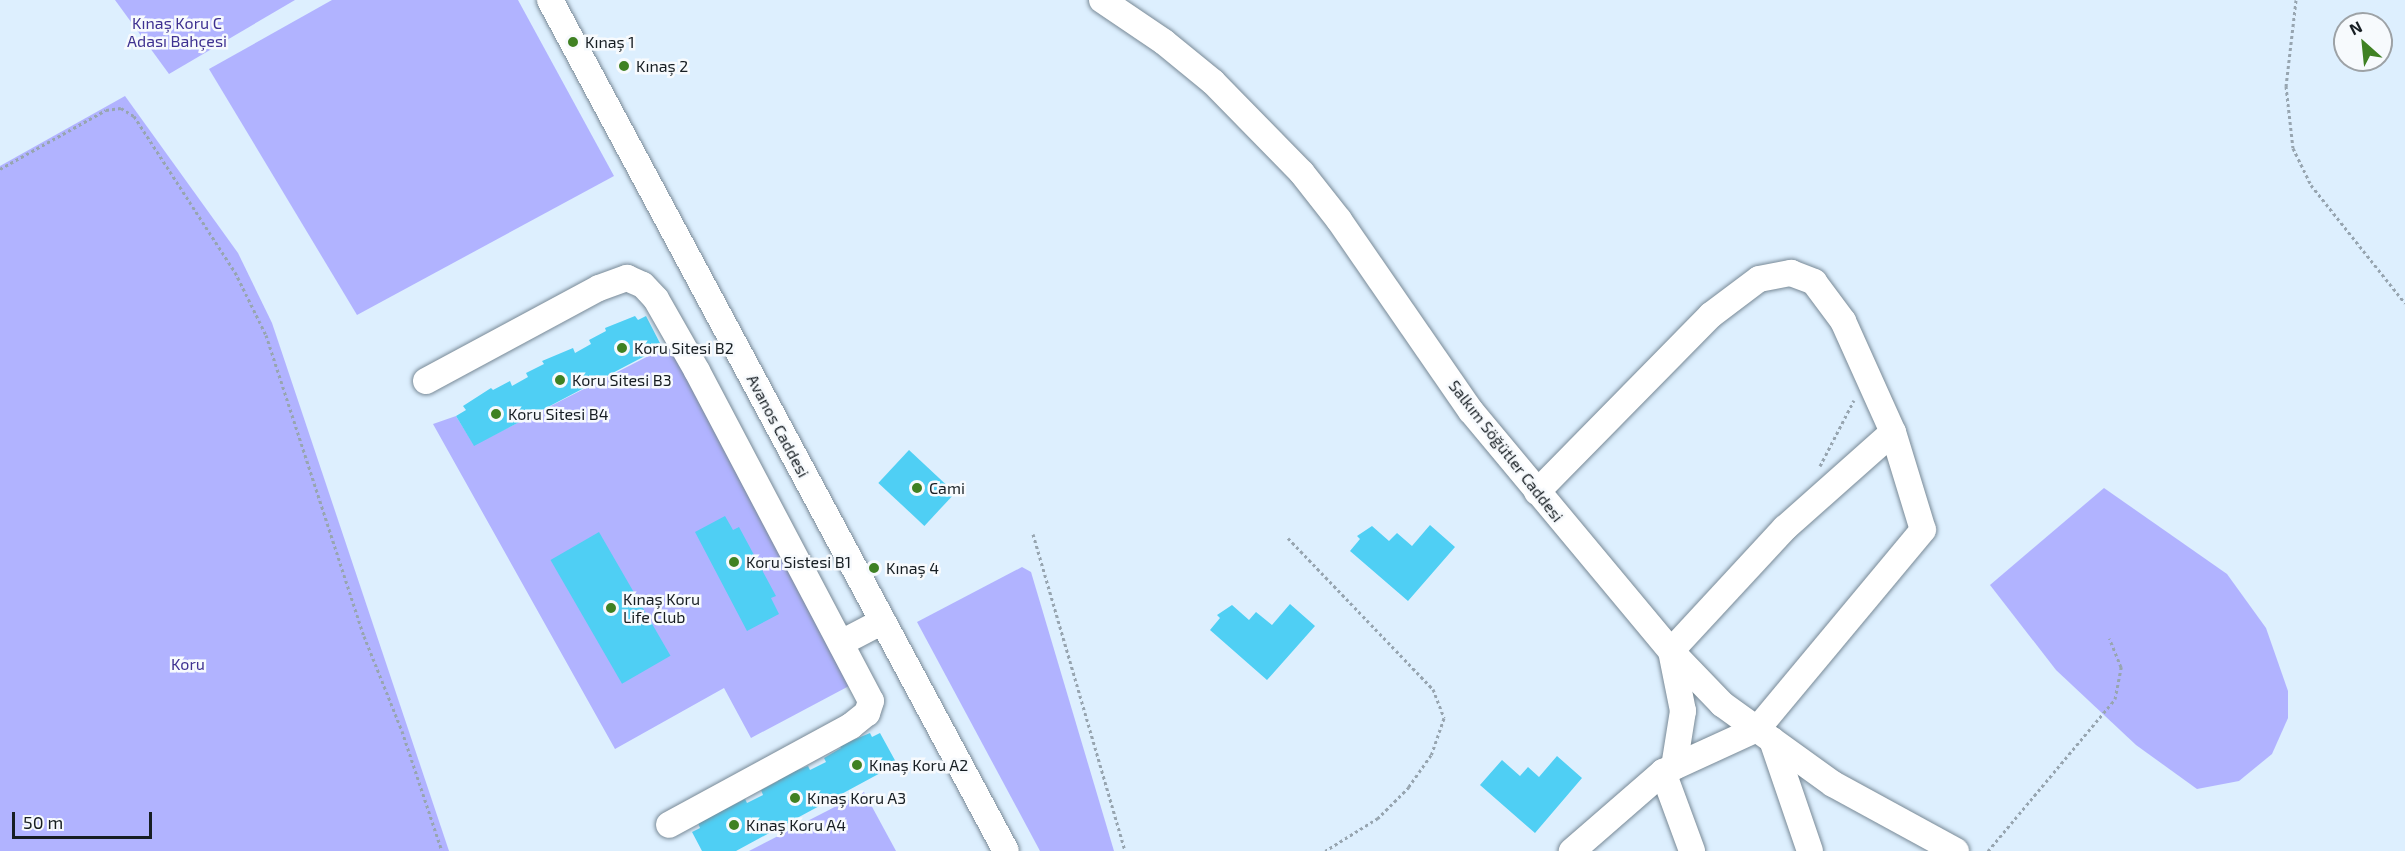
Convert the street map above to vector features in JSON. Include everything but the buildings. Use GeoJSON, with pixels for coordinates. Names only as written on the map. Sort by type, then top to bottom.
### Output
{"type":"FeatureCollection","features":[{"type":"Feature","properties":{"kind":"street","name":"Avanos Caddesi"},"geometry":{"type":"LineString","coordinates":[[550,0],[1006,851]]}},
{"type":"Feature","properties":{"kind":"street","name":"Salkım Söğütler Caddesi"},"geometry":{"type":"LineString","coordinates":[[1102,0],[1164,42],[1213,82],[1302,173],[1339,220],[1471,411],[1671,651],[1722,704],[1833,784],[1956,851]]}},
{"type":"Feature","properties":{"kind":"street"},"geometry":{"type":"LineString","coordinates":[[1537,492],[1687,337],[1742,290],[1769,275],[1791,273],[1814,282],[1843,321],[1893,432],[1923,530],[1765,734],[1668,770],[1574,850]]}},
{"type":"Feature","properties":{"kind":"street"},"geometry":{"type":"LineString","coordinates":[[426,381],[599,288],[627,278],[643,285],[697,371],[871,700],[867,713],[850,726],[669,825]]}},
{"type":"Feature","properties":{"kind":"street"},"geometry":{"type":"LineString","coordinates":[[1692,851],[1668,770],[1683,711],[1671,651],[1785,528],[1893,432]]}},
{"type":"Feature","properties":{"kind":"street"},"geometry":{"type":"LineString","coordinates":[[841,643],[883,621]]}},
{"type":"Feature","properties":{"kind":"street"},"geometry":{"type":"LineString","coordinates":[[1765,734],[1810,851]]}},
{"type":"Feature","properties":{"kind":"path"},"geometry":{"type":"LineString","coordinates":[[2296,0],[2286,86],[2293,148],[2311,185],[2405,303]]}},
{"type":"Feature","properties":{"kind":"path"},"geometry":{"type":"LineString","coordinates":[[0,169],[105,110],[121,108],[134,116],[235,272],[266,335],[364,636],[402,731],[442,851]]}},
{"type":"Feature","properties":{"kind":"path"},"geometry":{"type":"LineString","coordinates":[[1819,471],[1835,431],[1869,380]]}},
{"type":"Feature","properties":{"kind":"path"},"geometry":{"type":"LineString","coordinates":[[1033,534],[1125,851]]}},
{"type":"Feature","properties":{"kind":"path"},"geometry":{"type":"LineString","coordinates":[[1287,538],[1433,689],[1444,718],[1431,755],[1409,787],[1371,823],[1325,851]]}},
{"type":"Feature","properties":{"kind":"path"},"geometry":{"type":"LineString","coordinates":[[1988,851],[2115,699],[2121,667],[2109,638]]}},
{"type":"Feature","properties":{"kind":"green space","name":"Kınaş Koru C Adası Bahçesi"},"geometry":{"type":"Polygon","coordinates":[[[115,0],[295,0],[169,74],[115,0]]]}},
{"type":"Feature","properties":{"kind":"green space"},"geometry":{"type":"Polygon","coordinates":[[[332,0],[518,0],[614,176],[357,315],[209,69],[332,0]]]}},
{"type":"Feature","properties":{"kind":"green space","name":"Koru"},"geometry":{"type":"Polygon","coordinates":[[[125,96],[238,253],[272,323],[449,851],[0,851],[0,166],[125,96]]]}},
{"type":"Feature","properties":{"kind":"green space"},"geometry":{"type":"Polygon","coordinates":[[[672,344],[849,686],[751,738],[724,688],[615,749],[433,424],[456,416],[474,445],[672,344]]]}},
{"type":"Feature","properties":{"kind":"green space"},"geometry":{"type":"Polygon","coordinates":[[[2104,488],[2227,574],[2266,628],[2288,691],[2288,718],[2272,754],[2239,781],[2197,789],[2136,745],[2056,670],[1990,585],[2104,488]]]}},
{"type":"Feature","properties":{"kind":"green space"},"geometry":{"type":"Polygon","coordinates":[[[1022,567],[1031,572],[1114,851],[1040,851],[917,622],[1022,567]]]}},
{"type":"Feature","properties":{"kind":"green space"},"geometry":{"type":"Polygon","coordinates":[[[864,792],[896,851],[749,851],[864,792]]]}},
{"type":"Feature","properties":{"kind":"place","name":"Kınaş 1"},"geometry":{"type":"Point","coordinates":[573,42]}},
{"type":"Feature","properties":{"kind":"place","name":"Kınaş 2"},"geometry":{"type":"Point","coordinates":[624,66]}},
{"type":"Feature","properties":{"kind":"place","name":"Koru Sitesi B2"},"geometry":{"type":"Point","coordinates":[622,348]}},
{"type":"Feature","properties":{"kind":"place","name":"Koru Sitesi B3"},"geometry":{"type":"Point","coordinates":[560,380]}},
{"type":"Feature","properties":{"kind":"place","name":"Koru Sitesi B4"},"geometry":{"type":"Point","coordinates":[496,414]}},
{"type":"Feature","properties":{"kind":"place","name":"Cami"},"geometry":{"type":"Point","coordinates":[917,488]}},
{"type":"Feature","properties":{"kind":"place","name":"Koru Sistesi B1"},"geometry":{"type":"Point","coordinates":[734,562]}},
{"type":"Feature","properties":{"kind":"place","name":"Kınaş 4"},"geometry":{"type":"Point","coordinates":[874,568]}},
{"type":"Feature","properties":{"kind":"place","name":"Kınaş Koru Life Club"},"geometry":{"type":"Point","coordinates":[611,608]}},
{"type":"Feature","properties":{"kind":"place","name":"Kınaş Koru A2"},"geometry":{"type":"Point","coordinates":[857,765]}},
{"type":"Feature","properties":{"kind":"place","name":"Kınaş Koru A3"},"geometry":{"type":"Point","coordinates":[795,798]}},
{"type":"Feature","properties":{"kind":"place","name":"Kınaş Koru A4"},"geometry":{"type":"Point","coordinates":[734,825]}}]}
